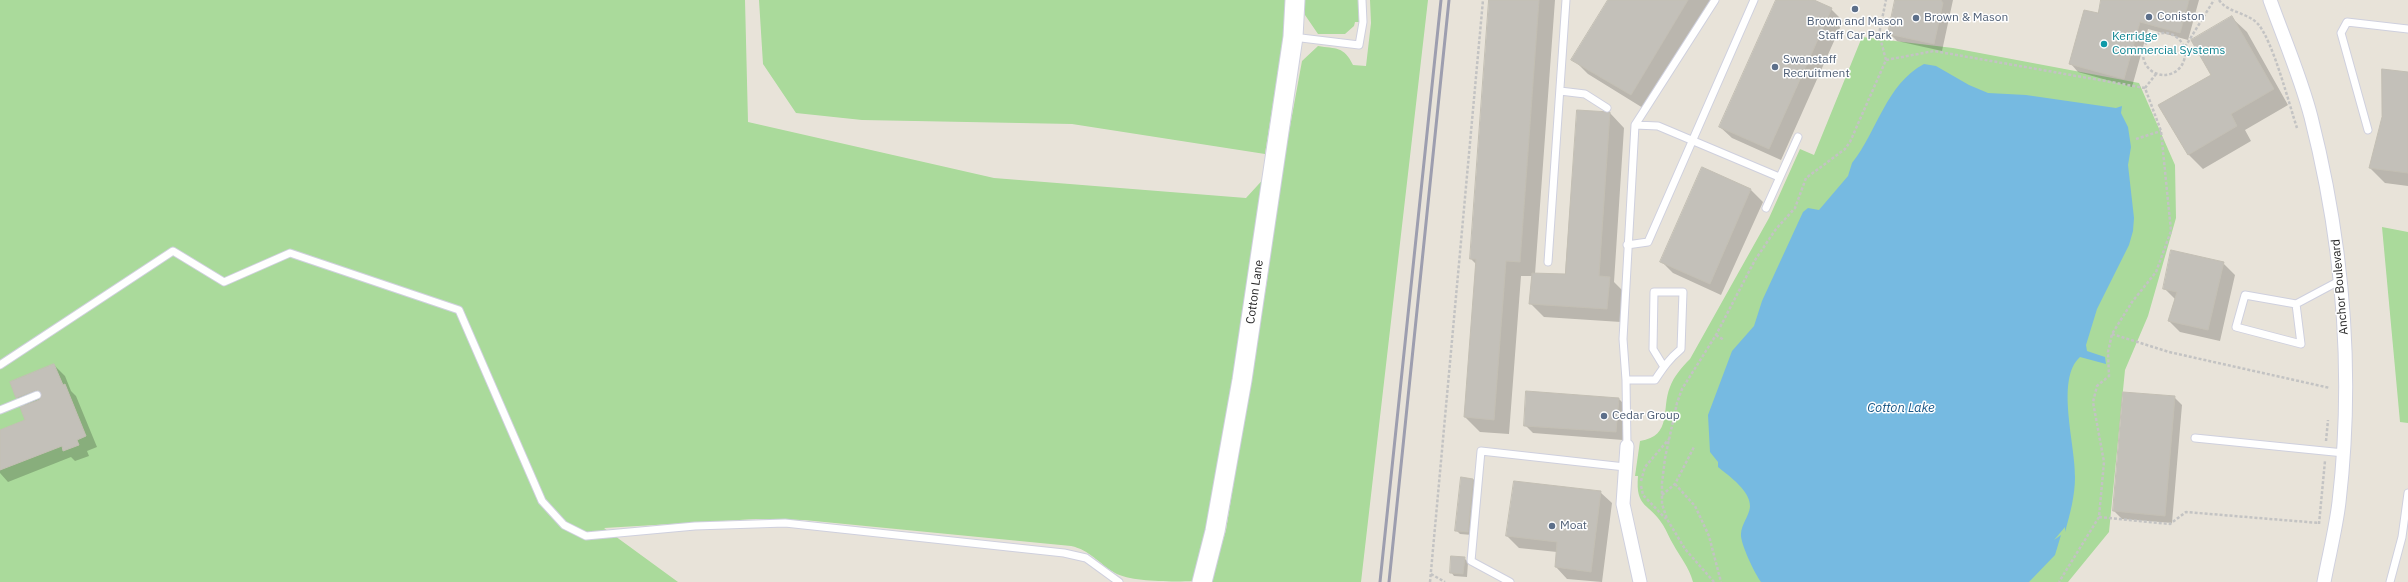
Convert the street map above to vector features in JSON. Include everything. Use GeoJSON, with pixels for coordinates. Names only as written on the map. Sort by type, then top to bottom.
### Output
{"type":"FeatureCollection","features":[{"type":"Feature","properties":{"kind":"street","name":"Cotton Lane"},"geometry":{"type":"LineString","coordinates":[[1202,582],[1215,531],[1242,380],[1293,37],[1295,0]]}},
{"type":"Feature","properties":{"kind":"street","name":"Anchor Boulevard"},"geometry":{"type":"LineString","coordinates":[[2270,0],[2311,116],[2331,206],[2341,280],[2347,385],[2344,453],[2339,503],[2324,582]]}},
{"type":"Feature","properties":{"kind":"street"},"geometry":{"type":"LineString","coordinates":[[1627,446],[1623,492],[1624,515],[1640,582]]}},
{"type":"Feature","properties":{"kind":"lane"},"geometry":{"type":"LineString","coordinates":[[1293,37],[1359,45],[1363,22],[1362,0]]}},
{"type":"Feature","properties":{"kind":"lane"},"geometry":{"type":"LineString","coordinates":[[1548,262],[1566,0]]}},
{"type":"Feature","properties":{"kind":"lane"},"geometry":{"type":"LineString","coordinates":[[1627,446],[1626,380],[1623,339],[1627,245],[1635,125],[1715,0]]}},
{"type":"Feature","properties":{"kind":"lane"},"geometry":{"type":"LineString","coordinates":[[1627,245],[1648,242],[1754,0]]}},
{"type":"Feature","properties":{"kind":"lane"},"geometry":{"type":"LineString","coordinates":[[2368,130],[2341,33],[2347,22],[2408,29]]}},
{"type":"Feature","properties":{"kind":"lane"},"geometry":{"type":"LineString","coordinates":[[1560,91],[1585,94],[1608,108]]}},
{"type":"Feature","properties":{"kind":"lane"},"geometry":{"type":"LineString","coordinates":[[1635,125],[1658,126],[1779,177]]}},
{"type":"Feature","properties":{"kind":"lane"},"geometry":{"type":"LineString","coordinates":[[1766,208],[1798,137]]}},
{"type":"Feature","properties":{"kind":"lane"},"geometry":{"type":"LineString","coordinates":[[0,365],[173,251],[224,282],[290,253],[459,310],[542,501],[564,526],[586,536],[695,526],[799,523],[1069,554],[1090,561],[1119,582]]}},
{"type":"Feature","properties":{"kind":"lane"},"geometry":{"type":"LineString","coordinates":[[2296,304],[2301,344],[2236,327],[2245,295],[2296,304],[2341,280]]}},
{"type":"Feature","properties":{"kind":"lane"},"geometry":{"type":"LineString","coordinates":[[1626,380],[1655,380],[1664,367],[1669,359],[1681,349],[1683,292],[1654,292],[1653,349],[1664,367]]}},
{"type":"Feature","properties":{"kind":"lane"},"geometry":{"type":"LineString","coordinates":[[0,410],[37,395]]}},
{"type":"Feature","properties":{"kind":"lane"},"geometry":{"type":"LineString","coordinates":[[2195,438],[2344,453]]}},
{"type":"Feature","properties":{"kind":"lane"},"geometry":{"type":"LineString","coordinates":[[1510,582],[1471,561],[1481,451],[1625,467]]}},
{"type":"Feature","properties":{"kind":"lane"},"geometry":{"type":"LineString","coordinates":[[2390,582],[2402,536],[2408,493]]}},
{"type":"Feature","properties":{"kind":"path"},"geometry":{"type":"LineString","coordinates":[[1430,582],[1483,0]]}},
{"type":"Feature","properties":{"kind":"path"},"geometry":{"type":"LineString","coordinates":[[1667,519],[1662,495],[1669,438],[1682,389],[1716,335],[1755,260],[1776,229],[1795,208],[1806,178],[1845,149],[1850,142],[1886,60],[1880,44],[1879,34],[1886,0]]}},
{"type":"Feature","properties":{"kind":"path"},"geometry":{"type":"LineString","coordinates":[[2184,47],[2214,0]]}},
{"type":"Feature","properties":{"kind":"path"},"geometry":{"type":"LineString","coordinates":[[2219,0],[2223,6],[2247,16],[2258,24],[2269,44],[2299,136]]}},
{"type":"Feature","properties":{"kind":"path"},"geometry":{"type":"LineString","coordinates":[[2162,33],[2169,33],[2176,36],[2184,47],[2185,61],[2176,72],[2163,76],[2156,74],[2146,64],[2144,58],[2146,44],[2150,39],[2162,33]]}},
{"type":"Feature","properties":{"kind":"path"},"geometry":{"type":"LineString","coordinates":[[1886,60],[1934,51],[2145,88]]}},
{"type":"Feature","properties":{"kind":"path"},"geometry":{"type":"LineString","coordinates":[[2145,88],[2156,74]]}},
{"type":"Feature","properties":{"kind":"path"},"geometry":{"type":"LineString","coordinates":[[2059,582],[2098,517],[2104,462],[2093,402],[2097,386],[2109,376],[2108,352],[2112,334],[2132,302],[2156,272],[2171,231],[2161,131],[2145,88]]}},
{"type":"Feature","properties":{"kind":"path"},"geometry":{"type":"LineString","coordinates":[[2136,139],[2161,131]]}},
{"type":"Feature","properties":{"kind":"path"},"geometry":{"type":"LineString","coordinates":[[2112,334],[2169,352],[2330,388]]}},
{"type":"Feature","properties":{"kind":"path"},"geometry":{"type":"LineString","coordinates":[[1716,335],[1724,340]]}},
{"type":"Feature","properties":{"kind":"path"},"geometry":{"type":"LineString","coordinates":[[2330,382],[2330,395]]}},
{"type":"Feature","properties":{"kind":"path"},"geometry":{"type":"LineString","coordinates":[[2318,530],[2328,418]]}},
{"type":"Feature","properties":{"kind":"path"},"geometry":{"type":"LineString","coordinates":[[1669,438],[1645,467],[1640,488],[1643,495],[1667,519],[1685,549],[1714,582]]}},
{"type":"Feature","properties":{"kind":"path"},"geometry":{"type":"LineString","coordinates":[[1662,495],[1675,484],[1694,447]]}},
{"type":"Feature","properties":{"kind":"path"},"geometry":{"type":"LineString","coordinates":[[1675,484],[1695,506],[1709,536],[1721,582]]}},
{"type":"Feature","properties":{"kind":"path"},"geometry":{"type":"LineString","coordinates":[[2098,517],[2170,524],[2186,512],[2319,523]]}},
{"type":"Feature","properties":{"kind":"path"},"geometry":{"type":"LineString","coordinates":[[1431,574],[1446,582]]}},
{"type":"Feature","properties":{"kind":"green space"},"geometry":{"type":"Polygon","coordinates":[[[0,0],[745,0],[748,122],[994,178],[1246,198],[1268,174],[1247,307],[1199,567],[1193,581],[1153,581],[1122,576],[1109,569],[1084,550],[1071,546],[804,520],[756,519],[604,528],[678,582],[0,582],[0,0]]]}},
{"type":"Feature","properties":{"kind":"green space"},"geometry":{"type":"Polygon","coordinates":[[[759,0],[1287,0],[1286,19],[1265,154],[1072,124],[862,120],[796,113],[763,64],[759,0]]]}},
{"type":"Feature","properties":{"kind":"green space"},"geometry":{"type":"Polygon","coordinates":[[[1305,0],[1358,0],[1359,22],[1355,22],[1354,26],[1345,34],[1318,34],[1305,15],[1305,0]]]}},
{"type":"Feature","properties":{"kind":"green space"},"geometry":{"type":"Polygon","coordinates":[[[1370,0],[1428,0],[1361,582],[1211,582],[1226,530],[1267,281],[1283,165],[1302,61],[1318,46],[1335,48],[1343,51],[1353,65],[1366,66],[1371,23],[1370,0]]]}},
{"type":"Feature","properties":{"kind":"green space","name":"Cotton Lake"},"geometry":{"type":"Polygon","coordinates":[[[1862,37],[1953,48],[2139,83],[2175,165],[2176,218],[2148,316],[2125,370],[2109,532],[2068,582],[1693,582],[1687,567],[1663,525],[1641,500],[1638,487],[1638,476],[1635,476],[1640,441],[1650,438],[1662,427],[1667,395],[1672,383],[1678,372],[1690,359],[1769,218],[1800,149],[1814,155],[1862,37]]]}},
{"type":"Feature","properties":{"kind":"green space"},"geometry":{"type":"Polygon","coordinates":[[[2382,227],[2408,232],[2408,423],[2400,422],[2382,227]]]}},
{"type":"Feature","properties":{"kind":"water","name":"Cotton Lake"},"geometry":{"type":"Polygon","coordinates":[[[1924,64],[1936,66],[1969,85],[1988,93],[2026,95],[2116,108],[2122,106],[2121,113],[2128,127],[2131,147],[2128,165],[2134,218],[2133,231],[2129,245],[2097,309],[2086,345],[2087,351],[2105,357],[2106,364],[2080,357],[2073,367],[2069,381],[2068,414],[2075,484],[2065,532],[2065,527],[2054,540],[2061,535],[2055,555],[2029,582],[1761,582],[1748,558],[1741,538],[1742,527],[1750,507],[1749,501],[1747,495],[1738,484],[1718,467],[1718,462],[1710,452],[1708,415],[1732,351],[1754,326],[1762,301],[1803,212],[1808,208],[1819,210],[1848,176],[1852,163],[1861,151],[1891,96],[1911,73],[1924,64]]]}},
{"type":"Feature","properties":{"kind":"building"},"geometry":{"type":"Polygon","coordinates":[[[1489,0],[1539,0],[1520,262],[1506,261],[1494,420],[1464,417],[1476,259],[1470,259],[1489,0]]]}},
{"type":"Feature","properties":{"kind":"building"},"geometry":{"type":"Polygon","coordinates":[[[1608,0],[1688,0],[1631,95],[1571,60],[1608,0]]]}},
{"type":"Feature","properties":{"kind":"building","name":"Swanstaff Recruitment"},"geometry":{"type":"Polygon","coordinates":[[[1776,0],[1814,0],[1832,8],[1769,149],[1719,127],[1776,0]]]}},
{"type":"Feature","properties":{"kind":"building","name":"Brown & Mason"},"geometry":{"type":"Polygon","coordinates":[[[1895,0],[1941,0],[1943,3],[1934,44],[1888,34],[1895,0]]]}},
{"type":"Feature","properties":{"kind":"building","name":"Kerridge Commercial Systems"},"geometry":{"type":"Polygon","coordinates":[[[2101,0],[2189,0],[2180,33],[2140,22],[2124,79],[2069,64],[2084,10],[2098,13],[2101,0]]]}},
{"type":"Feature","properties":{"kind":"building"},"geometry":{"type":"Polygon","coordinates":[[[2232,16],[2274,89],[2231,114],[2237,126],[2188,155],[2158,105],[2211,75],[2191,40],[2232,16]]]}},
{"type":"Feature","properties":{"kind":"building"},"geometry":{"type":"Polygon","coordinates":[[[2382,69],[2408,72],[2408,173],[2369,168],[2382,117],[2382,69]]]}},
{"type":"Feature","properties":{"kind":"building"},"geometry":{"type":"Polygon","coordinates":[[[1577,110],[1610,112],[1599,276],[1610,277],[1607,309],[1529,304],[1532,273],[1565,274],[1577,110]]]}},
{"type":"Feature","properties":{"kind":"building"},"geometry":{"type":"Polygon","coordinates":[[[1702,167],[1751,189],[1710,284],[1660,262],[1702,167]]]}},
{"type":"Feature","properties":{"kind":"building"},"geometry":{"type":"Polygon","coordinates":[[[2171,250],[2224,262],[2208,330],[2168,321],[2177,292],[2163,289],[2171,250]]]}},
{"type":"Feature","properties":{"kind":"building"},"geometry":{"type":"Polygon","coordinates":[[[54,364],[63,385],[65,384],[86,436],[77,440],[79,445],[63,451],[62,446],[0,470],[0,430],[25,420],[20,407],[39,400],[42,395],[37,390],[16,398],[10,382],[54,364]]]}},
{"type":"Feature","properties":{"kind":"building"},"geometry":{"type":"Polygon","coordinates":[[[1526,391],[1619,398],[1616,432],[1524,426],[1526,391]]]}},
{"type":"Feature","properties":{"kind":"building"},"geometry":{"type":"Polygon","coordinates":[[[2123,392],[2175,396],[2165,516],[2113,511],[2123,392]]]}},
{"type":"Feature","properties":{"kind":"building"},"geometry":{"type":"Polygon","coordinates":[[[1461,477],[1473,479],[1468,532],[1455,531],[1461,477]]]}},
{"type":"Feature","properties":{"kind":"building","name":"Moat"},"geometry":{"type":"Polygon","coordinates":[[[1514,481],[1601,491],[1591,572],[1555,567],[1557,542],[1506,536],[1514,481]]]}},
{"type":"Feature","properties":{"kind":"building"},"geometry":{"type":"Polygon","coordinates":[[[1451,556],[1465,557],[1463,574],[1450,573],[1451,556]]]}},
{"type":"Feature","properties":{"kind":"railway"},"geometry":{"type":"LineString","coordinates":[[1380,582],[1441,0]]}},
{"type":"Feature","properties":{"kind":"railway"},"geometry":{"type":"LineString","coordinates":[[1389,582],[1449,0]]}},
{"type":"Feature","properties":{"kind":"place","name":"Brown and Mason Staff Car Park"},"geometry":{"type":"Point","coordinates":[1855,9]}},
{"type":"Feature","properties":{"kind":"place","name":"Coniston"},"geometry":{"type":"Point","coordinates":[2149,17]}},
{"type":"Feature","properties":{"kind":"place","name":"Brown & Mason"},"geometry":{"type":"Point","coordinates":[1916,18]}},
{"type":"Feature","properties":{"kind":"place","name":"Kerridge Commercial Systems"},"geometry":{"type":"Point","coordinates":[2104,44]}},
{"type":"Feature","properties":{"kind":"place","name":"Swanstaff Recruitment"},"geometry":{"type":"Point","coordinates":[1775,67]}},
{"type":"Feature","properties":{"kind":"place","name":"Cedar Group"},"geometry":{"type":"Point","coordinates":[1604,416]}},
{"type":"Feature","properties":{"kind":"place","name":"Moat"},"geometry":{"type":"Point","coordinates":[1552,526]}}]}
